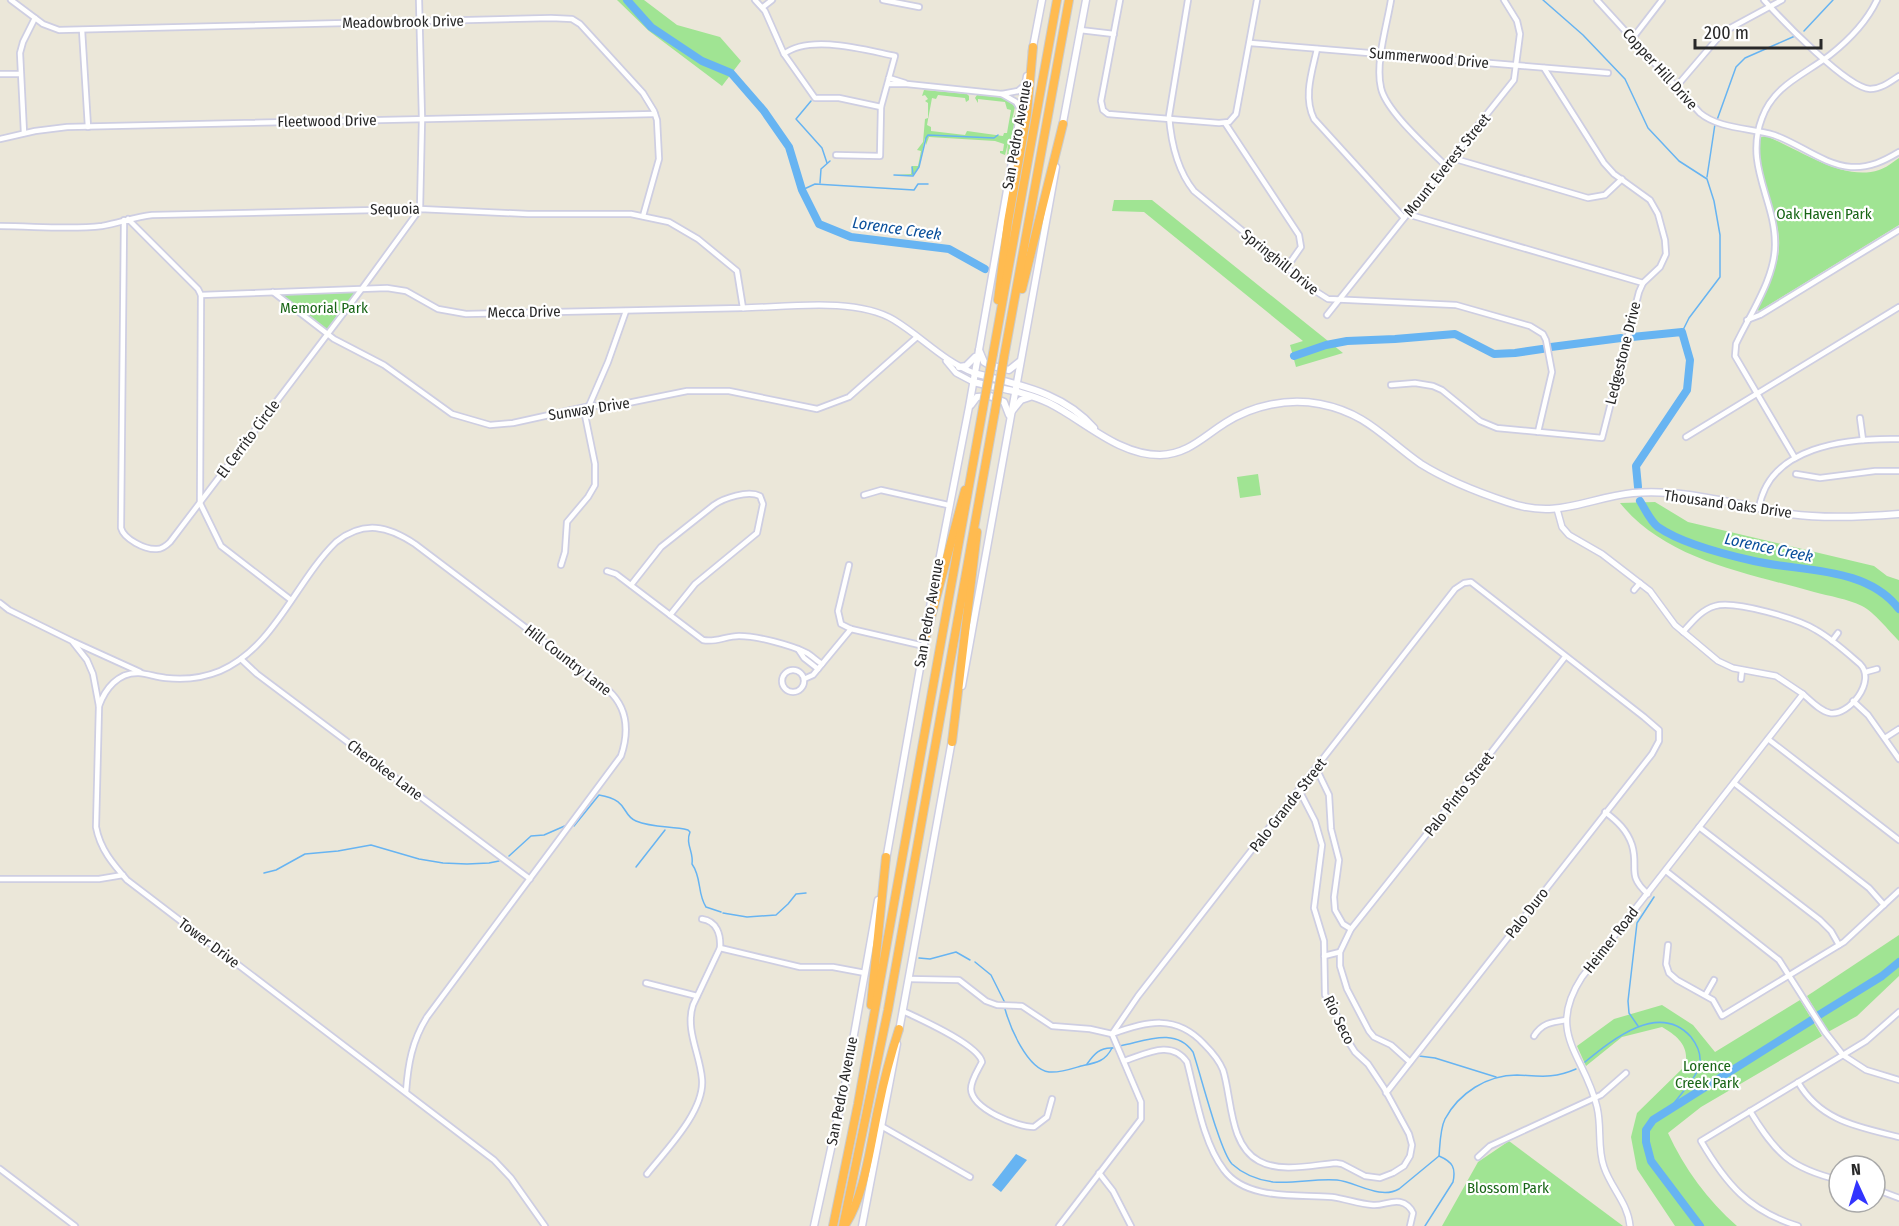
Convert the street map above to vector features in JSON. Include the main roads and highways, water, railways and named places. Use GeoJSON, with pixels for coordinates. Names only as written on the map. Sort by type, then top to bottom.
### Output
{"type":"FeatureCollection","features":[{"type":"Feature","properties":{"kind":"highway"},"geometry":{"type":"LineString","coordinates":[[833,1226],[858,1104],[1057,0]]}},
{"type":"Feature","properties":{"kind":"highway"},"geometry":{"type":"LineString","coordinates":[[844,1226],[890,999],[1069,0]]}},
{"type":"Feature","properties":{"kind":"highway"},"geometry":{"type":"LineString","coordinates":[[995,343],[998,297],[1008,222],[1027,114],[1033,47]]}},
{"type":"Feature","properties":{"kind":"highway"},"geometry":{"type":"LineString","coordinates":[[1004,357],[1063,124]]}},
{"type":"Feature","properties":{"kind":"highway"},"geometry":{"type":"LineString","coordinates":[[926,636],[973,466]]}},
{"type":"Feature","properties":{"kind":"highway"},"geometry":{"type":"LineString","coordinates":[[952,742],[980,495]]}},
{"type":"Feature","properties":{"kind":"highway"},"geometry":{"type":"LineString","coordinates":[[858,1104],[886,858]]}},
{"type":"Feature","properties":{"kind":"highway"},"geometry":{"type":"LineString","coordinates":[[844,1226],[850,1218],[864,1176],[882,1088],[899,1029]]}},
{"type":"Feature","properties":{"kind":"main road","name":"San Pedro Avenue"},"geometry":{"type":"LineString","coordinates":[[815,1224],[845,1085],[948,505],[968,412],[1042,0]]}},
{"type":"Feature","properties":{"kind":"main road"},"geometry":{"type":"LineString","coordinates":[[862,1226],[883,1127],[1086,0]]}},
{"type":"Feature","properties":{"kind":"main road"},"geometry":{"type":"LineString","coordinates":[[979,347],[981,359],[989,365],[1009,370],[1021,361]]}},
{"type":"Feature","properties":{"kind":"main road"},"geometry":{"type":"LineString","coordinates":[[959,367],[972,362],[978,355]]}},
{"type":"Feature","properties":{"kind":"main road"},"geometry":{"type":"LineString","coordinates":[[1010,416],[1021,400],[1034,393],[1022,377],[1021,361]]}},
{"type":"Feature","properties":{"kind":"main road","name":"Mecca Drive"},"geometry":{"type":"LineString","coordinates":[[974,373],[1016,385]]}},
{"type":"Feature","properties":{"kind":"main road","name":"Thousand Oaks Drive"},"geometry":{"type":"LineString","coordinates":[[973,382],[1014,392],[1049,394],[1087,419],[1099,433],[1142,453],[1169,454],[1194,446],[1227,421],[1253,410],[1280,403],[1317,404],[1355,415],[1375,427],[1431,470],[1484,494],[1521,507],[1557,509],[1621,495],[1642,493],[1700,497],[1805,516],[1899,514]]}},
{"type":"Feature","properties":{"kind":"main road","name":"Thousand Oaks Drive"},"geometry":{"type":"LineString","coordinates":[[1016,385],[1034,393]]}},
{"type":"Feature","properties":{"kind":"main road"},"geometry":{"type":"LineString","coordinates":[[968,412],[977,397],[990,396],[1004,402],[1010,416]]}},
{"type":"Feature","properties":{"kind":"water"},"geometry":{"type":"Polygon","coordinates":[[[1016,1154],[1027,1160],[1001,1192],[992,1185],[1016,1154]]]}},
{"type":"Feature","properties":{"kind":"waterway","name":"Lorence Creek"},"geometry":{"type":"LineString","coordinates":[[627,0],[651,27],[702,61],[731,73],[764,111],[789,147],[802,190],[819,224],[851,237],[949,249],[985,269]]}},
{"type":"Feature","properties":{"kind":"waterway"},"geometry":{"type":"LineString","coordinates":[[1543,0],[1583,35],[1625,79],[1648,128],[1679,161],[1707,179],[1714,201],[1720,235],[1720,277],[1689,318],[1682,332]]}},
{"type":"Feature","properties":{"kind":"waterway"},"geometry":{"type":"LineString","coordinates":[[1804,31],[1833,0]]}},
{"type":"Feature","properties":{"kind":"waterway"},"geometry":{"type":"LineString","coordinates":[[1717,120],[1736,67],[1745,58],[1795,36]]}},
{"type":"Feature","properties":{"kind":"waterway"},"geometry":{"type":"LineString","coordinates":[[811,101],[796,119],[822,148],[827,163]]}},
{"type":"Feature","properties":{"kind":"waterway"},"geometry":{"type":"LineString","coordinates":[[1707,177],[1715,124]]}},
{"type":"Feature","properties":{"kind":"waterway"},"geometry":{"type":"LineString","coordinates":[[894,175],[913,176],[919,167],[928,135],[994,138],[998,135]]}},
{"type":"Feature","properties":{"kind":"waterway"},"geometry":{"type":"LineString","coordinates":[[820,183],[821,169],[830,161]]}},
{"type":"Feature","properties":{"kind":"waterway"},"geometry":{"type":"LineString","coordinates":[[912,167],[913,174]]}},
{"type":"Feature","properties":{"kind":"waterway"},"geometry":{"type":"LineString","coordinates":[[802,190],[815,184],[914,190],[918,184],[928,184]]}},
{"type":"Feature","properties":{"kind":"waterway","name":"Lorence Creek"},"geometry":{"type":"LineString","coordinates":[[1632,337],[1682,332],[1690,360],[1687,390],[1636,466],[1638,487]]}},
{"type":"Feature","properties":{"kind":"waterway","name":"Lorence Creek"},"geometry":{"type":"LineString","coordinates":[[1294,356],[1326,345],[1347,341],[1455,334],[1494,354],[1542,349]]}},
{"type":"Feature","properties":{"kind":"waterway","name":"Lorence Creek"},"geometry":{"type":"LineString","coordinates":[[1551,347],[1621,338]]}},
{"type":"Feature","properties":{"kind":"waterway","name":"Lorence Creek"},"geometry":{"type":"LineString","coordinates":[[1640,501],[1655,525],[1679,538],[1718,552],[1754,561],[1851,578],[1885,595],[1899,609]]}},
{"type":"Feature","properties":{"kind":"waterway"},"geometry":{"type":"LineString","coordinates":[[574,826],[599,795],[616,800],[636,821],[688,830],[692,864],[703,902],[706,907],[721,912]]}},
{"type":"Feature","properties":{"kind":"waterway"},"geometry":{"type":"LineString","coordinates":[[509,856],[531,836],[544,835],[567,825]]}},
{"type":"Feature","properties":{"kind":"waterway"},"geometry":{"type":"LineString","coordinates":[[636,867],[665,830]]}},
{"type":"Feature","properties":{"kind":"waterway"},"geometry":{"type":"LineString","coordinates":[[264,873],[276,870],[305,854],[371,845],[419,859],[443,863],[467,864],[499,861]]}},
{"type":"Feature","properties":{"kind":"waterway"},"geometry":{"type":"LineString","coordinates":[[723,913],[747,917],[776,915],[796,894],[806,893]]}},
{"type":"Feature","properties":{"kind":"waterway"},"geometry":{"type":"LineString","coordinates":[[1638,1026],[1629,1013],[1628,1001],[1637,923],[1654,897]]}},
{"type":"Feature","properties":{"kind":"waterway"},"geometry":{"type":"LineString","coordinates":[[919,958],[930,959],[956,952],[970,960]]}},
{"type":"Feature","properties":{"kind":"waterway"},"geometry":{"type":"LineString","coordinates":[[975,962],[991,975],[1005,1003]]}},
{"type":"Feature","properties":{"kind":"waterway","name":"Lorence Creek"},"geometry":{"type":"LineString","coordinates":[[1819,1015],[1882,976],[1899,962]]}},
{"type":"Feature","properties":{"kind":"waterway"},"geometry":{"type":"LineString","coordinates":[[1005,1009],[1011,1026],[1027,1055],[1041,1069],[1049,1072],[1095,1063],[1103,1059],[1112,1048]]}},
{"type":"Feature","properties":{"kind":"waterway","name":"Lorence Creek"},"geometry":{"type":"LineString","coordinates":[[1700,1226],[1651,1161],[1646,1142],[1646,1130],[1653,1120],[1812,1020]]}},
{"type":"Feature","properties":{"kind":"waterway"},"geometry":{"type":"LineString","coordinates":[[1585,1062],[1608,1044],[1636,1028],[1651,1023],[1665,1023],[1678,1027],[1696,1044],[1700,1063],[1694,1077],[1669,1109]]}},
{"type":"Feature","properties":{"kind":"waterway"},"geometry":{"type":"LineString","coordinates":[[1120,1046],[1159,1038],[1169,1038],[1186,1044],[1193,1052],[1216,1129],[1227,1157],[1236,1168],[1246,1174],[1273,1182],[1337,1180],[1384,1193],[1399,1189],[1439,1156],[1441,1132],[1445,1119],[1458,1101],[1475,1087],[1506,1076],[1553,1076],[1576,1069]]}},
{"type":"Feature","properties":{"kind":"waterway"},"geometry":{"type":"LineString","coordinates":[[1087,1064],[1098,1052],[1113,1048]]}},
{"type":"Feature","properties":{"kind":"waterway"},"geometry":{"type":"LineString","coordinates":[[1419,1056],[1435,1058],[1496,1077]]}},
{"type":"Feature","properties":{"kind":"waterway"},"geometry":{"type":"LineString","coordinates":[[1425,1226],[1453,1182],[1452,1166],[1439,1156]]}},
{"type":"Feature","properties":{"kind":"park label","name":"Oak Haven Park"},"geometry":{"type":"Point","coordinates":[1824,214]}},
{"type":"Feature","properties":{"kind":"park label","name":"Memorial Park"},"geometry":{"type":"Point","coordinates":[324,308]}},
{"type":"Feature","properties":{"kind":"park label","name":"Lorence Creek Park"},"geometry":{"type":"Point","coordinates":[1707,1074]}},
{"type":"Feature","properties":{"kind":"park label","name":"Blossom Park"},"geometry":{"type":"Point","coordinates":[1508,1188]}}]}
